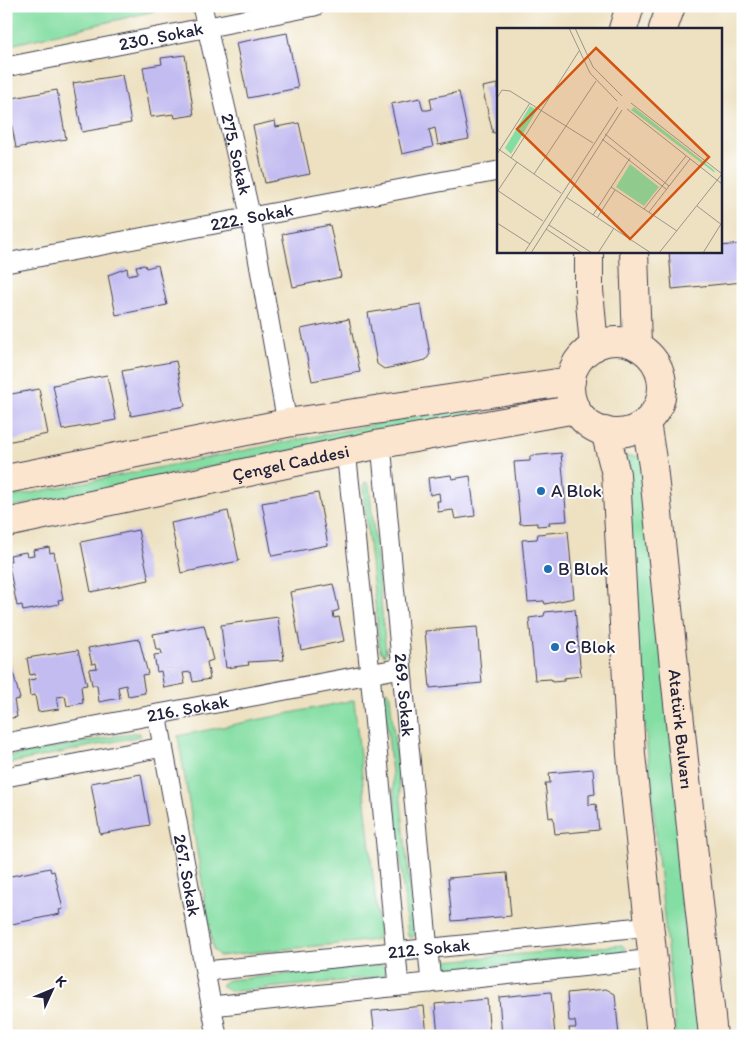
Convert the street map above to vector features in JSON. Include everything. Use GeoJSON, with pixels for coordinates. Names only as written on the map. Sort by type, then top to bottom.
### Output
{"type":"FeatureCollection","features":[{"type":"Feature","properties":{"kind":"main road"},"geometry":{"type":"LineString","coordinates":[[623,28],[630,6]]}},
{"type":"Feature","properties":{"kind":"main road"},"geometry":{"type":"LineString","coordinates":[[663,28],[671,6]]}},
{"type":"Feature","properties":{"kind":"main road"},"geometry":{"type":"LineString","coordinates":[[588,252],[588,290],[594,347]]}},
{"type":"Feature","properties":{"kind":"main road"},"geometry":{"type":"LineString","coordinates":[[634,252],[637,346]]}},
{"type":"Feature","properties":{"kind":"main road"},"geometry":{"type":"LineString","coordinates":[[622,341],[637,346],[650,356],[659,369],[662,384],[661,400],[654,414],[646,422],[628,432],[605,431],[585,421],[576,409],[571,396],[571,381],[574,368],[583,356],[594,347],[607,342],[622,341]]}},
{"type":"Feature","properties":{"kind":"main road","name":"Çengel Caddesi"},"geometry":{"type":"LineString","coordinates":[[6,479],[287,423],[571,381]]}},
{"type":"Feature","properties":{"kind":"main road","name":"Çengel Caddesi"},"geometry":{"type":"LineString","coordinates":[[6,523],[381,444],[576,409]]}},
{"type":"Feature","properties":{"kind":"main road","name":"Atatürk Bulvarı"},"geometry":{"type":"LineString","coordinates":[[646,422],[653,466],[712,1036]]}},
{"type":"Feature","properties":{"kind":"main road"},"geometry":{"type":"LineString","coordinates":[[605,431],[616,474],[631,755],[662,1036]]}},
{"type":"Feature","properties":{"kind":"street","name":"275. Sokak"},"geometry":{"type":"LineString","coordinates":[[202,6],[252,218],[287,423]]}},
{"type":"Feature","properties":{"kind":"street","name":"230. Sokak"},"geometry":{"type":"LineString","coordinates":[[6,67],[315,6]]}},
{"type":"Feature","properties":{"kind":"street","name":"222. Sokak"},"geometry":{"type":"LineString","coordinates":[[6,263],[497,171]]}},
{"type":"Feature","properties":{"kind":"street","name":"269. Sokak"},"geometry":{"type":"LineString","coordinates":[[381,444],[431,983]]}},
{"type":"Feature","properties":{"kind":"street","name":"269. Sokak"},"geometry":{"type":"LineString","coordinates":[[346,451],[370,673],[399,986]]}},
{"type":"Feature","properties":{"kind":"street","name":"216. Sokak"},"geometry":{"type":"LineString","coordinates":[[6,743],[401,668]]}},
{"type":"Feature","properties":{"kind":"street","name":"267. Sokak"},"geometry":{"type":"LineString","coordinates":[[157,714],[217,1036]]}},
{"type":"Feature","properties":{"kind":"street","name":"216. Sokak"},"geometry":{"type":"LineString","coordinates":[[6,777],[163,747]]}},
{"type":"Feature","properties":{"kind":"street","name":"212. Sokak"},"geometry":{"type":"LineString","coordinates":[[206,970],[651,926]]}},
{"type":"Feature","properties":{"kind":"street","name":"212. Sokak"},"geometry":{"type":"LineString","coordinates":[[212,1006],[654,959]]}},
{"type":"Feature","properties":{"kind":"green space"},"geometry":{"type":"Polygon","coordinates":[[[6,6],[176,6],[6,46],[6,6]]]}},
{"type":"Feature","properties":{"kind":"green space"},"geometry":{"type":"Polygon","coordinates":[[[482,403],[482,412],[6,508],[6,498],[482,403]]]}},
{"type":"Feature","properties":{"kind":"green space"},"geometry":{"type":"Polygon","coordinates":[[[618,456],[643,456],[700,1036],[676,1036],[618,456]]]}},
{"type":"Feature","properties":{"kind":"green space"},"geometry":{"type":"Polygon","coordinates":[[[365,482],[369,484],[386,652],[384,655],[380,650],[363,486],[365,482]]]}},
{"type":"Feature","properties":{"kind":"green space"},"geometry":{"type":"Polygon","coordinates":[[[387,691],[390,697],[415,935],[411,938],[408,936],[384,693],[387,691]]]}},
{"type":"Feature","properties":{"kind":"green space"},"geometry":{"type":"Polygon","coordinates":[[[354,700],[379,932],[376,940],[219,956],[213,949],[178,736],[354,700]]]}},
{"type":"Feature","properties":{"kind":"green space"},"geometry":{"type":"Polygon","coordinates":[[[140,733],[140,736],[6,764],[6,757],[140,733]]]}},
{"type":"Feature","properties":{"kind":"green space"},"geometry":{"type":"Polygon","coordinates":[[[622,945],[626,949],[623,952],[453,971],[444,971],[442,966],[445,961],[622,945]]]}},
{"type":"Feature","properties":{"kind":"green space"},"geometry":{"type":"Polygon","coordinates":[[[382,965],[388,970],[384,977],[236,991],[229,991],[222,987],[222,984],[228,980],[382,965]]]}},
{"type":"Feature","properties":{"kind":"building"},"geometry":{"type":"Polygon","coordinates":[[[287,33],[298,88],[248,98],[236,43],[287,33]]]}},
{"type":"Feature","properties":{"kind":"building"},"geometry":{"type":"Polygon","coordinates":[[[185,55],[194,115],[175,118],[174,114],[151,117],[143,67],[162,64],[161,58],[185,55]]]}},
{"type":"Feature","properties":{"kind":"building"},"geometry":{"type":"Polygon","coordinates":[[[122,75],[131,123],[82,132],[73,83],[122,75]]]}},
{"type":"Feature","properties":{"kind":"building"},"geometry":{"type":"Polygon","coordinates":[[[497,84],[497,132],[493,133],[482,87],[497,84]]]}},
{"type":"Feature","properties":{"kind":"building"},"geometry":{"type":"Polygon","coordinates":[[[57,90],[66,139],[16,148],[7,99],[57,90]]]}},
{"type":"Feature","properties":{"kind":"building"},"geometry":{"type":"Polygon","coordinates":[[[459,92],[469,139],[438,145],[435,128],[429,130],[433,147],[402,154],[391,104],[420,98],[423,110],[428,110],[432,109],[430,98],[459,92]]]}},
{"type":"Feature","properties":{"kind":"building"},"geometry":{"type":"Polygon","coordinates":[[[275,121],[276,127],[299,123],[310,174],[265,183],[253,126],[275,121]]]}},
{"type":"Feature","properties":{"kind":"building"},"geometry":{"type":"Polygon","coordinates":[[[330,225],[341,277],[293,287],[282,234],[330,225]]]}},
{"type":"Feature","properties":{"kind":"building"},"geometry":{"type":"Polygon","coordinates":[[[740,244],[743,282],[672,289],[669,252],[722,252],[722,246],[740,244]]]}},
{"type":"Feature","properties":{"kind":"building"},"geometry":{"type":"Polygon","coordinates":[[[145,265],[146,268],[158,265],[167,305],[116,315],[108,275],[127,268],[128,275],[138,273],[136,266],[145,265]]]}},
{"type":"Feature","properties":{"kind":"building"},"geometry":{"type":"Polygon","coordinates":[[[421,304],[430,354],[426,360],[384,369],[377,364],[368,313],[421,304]]]}},
{"type":"Feature","properties":{"kind":"building"},"geometry":{"type":"Polygon","coordinates":[[[349,319],[360,372],[312,381],[301,329],[349,319]]]}},
{"type":"Feature","properties":{"kind":"building"},"geometry":{"type":"Polygon","coordinates":[[[176,361],[185,406],[131,416],[122,371],[176,361]]]}},
{"type":"Feature","properties":{"kind":"building"},"geometry":{"type":"Polygon","coordinates":[[[107,375],[116,420],[62,430],[53,385],[107,375]]]}},
{"type":"Feature","properties":{"kind":"building"},"geometry":{"type":"Polygon","coordinates":[[[39,389],[48,434],[6,442],[6,395],[39,389]]]}},
{"type":"Feature","properties":{"kind":"building","name":"A Blok"},"geometry":{"type":"Polygon","coordinates":[[[561,453],[567,521],[549,522],[550,525],[537,526],[537,523],[520,524],[514,462],[530,461],[530,456],[561,453]]]}},
{"type":"Feature","properties":{"kind":"building"},"geometry":{"type":"Polygon","coordinates":[[[451,475],[452,479],[470,476],[475,516],[455,519],[453,510],[438,512],[437,501],[440,501],[439,493],[430,495],[428,478],[451,475]]]}},
{"type":"Feature","properties":{"kind":"building"},"geometry":{"type":"Polygon","coordinates":[[[318,493],[328,545],[272,556],[262,503],[318,493]]]}},
{"type":"Feature","properties":{"kind":"building"},"geometry":{"type":"Polygon","coordinates":[[[228,511],[239,561],[181,573],[171,523],[228,511]]]}},
{"type":"Feature","properties":{"kind":"building"},"geometry":{"type":"Polygon","coordinates":[[[138,530],[149,580],[91,592],[81,542],[138,530]]]}},
{"type":"Feature","properties":{"kind":"building","name":"B Blok"},"geometry":{"type":"Polygon","coordinates":[[[568,531],[574,598],[545,604],[544,601],[528,602],[522,540],[537,539],[538,534],[568,531]]]}},
{"type":"Feature","properties":{"kind":"building"},"geometry":{"type":"Polygon","coordinates":[[[49,547],[50,553],[54,552],[63,599],[58,600],[59,604],[23,611],[22,605],[17,606],[8,561],[11,561],[10,555],[26,552],[27,556],[34,555],[33,550],[49,547]]]}},
{"type":"Feature","properties":{"kind":"building"},"geometry":{"type":"Polygon","coordinates":[[[333,584],[339,610],[333,612],[334,618],[339,617],[344,641],[301,650],[290,592],[333,584]]]}},
{"type":"Feature","properties":{"kind":"building","name":"C Blok"},"geometry":{"type":"Polygon","coordinates":[[[575,609],[581,676],[564,678],[564,681],[552,682],[551,679],[535,680],[529,618],[544,616],[545,612],[575,609]]]}},
{"type":"Feature","properties":{"kind":"building"},"geometry":{"type":"Polygon","coordinates":[[[278,617],[284,660],[248,662],[249,665],[226,668],[221,625],[278,617]]]}},
{"type":"Feature","properties":{"kind":"building"},"geometry":{"type":"Polygon","coordinates":[[[204,625],[213,660],[207,662],[210,679],[193,682],[191,672],[183,673],[185,684],[164,688],[161,671],[157,672],[154,655],[162,654],[161,650],[156,650],[153,634],[204,625]]]}},
{"type":"Feature","properties":{"kind":"building"},"geometry":{"type":"Polygon","coordinates":[[[477,627],[482,683],[430,688],[425,631],[477,627]]]}},
{"type":"Feature","properties":{"kind":"building"},"geometry":{"type":"Polygon","coordinates":[[[139,639],[148,674],[142,675],[145,693],[128,696],[126,685],[118,687],[120,698],[99,702],[97,685],[92,685],[89,669],[97,668],[96,663],[92,664],[88,648],[139,639]]]}},
{"type":"Feature","properties":{"kind":"building"},"geometry":{"type":"Polygon","coordinates":[[[78,650],[87,685],[81,686],[83,703],[67,706],[65,696],[57,697],[59,709],[38,712],[35,695],[30,696],[28,680],[36,679],[35,674],[30,675],[27,658],[78,650]]]}},
{"type":"Feature","properties":{"kind":"building"},"geometry":{"type":"Polygon","coordinates":[[[6,664],[11,664],[20,699],[14,700],[17,717],[6,719],[6,664]]]}},
{"type":"Feature","properties":{"kind":"building"},"geometry":{"type":"Polygon","coordinates":[[[593,769],[595,794],[589,795],[589,805],[596,804],[599,830],[555,834],[553,817],[549,818],[545,783],[550,783],[549,773],[593,769]]]}},
{"type":"Feature","properties":{"kind":"building"},"geometry":{"type":"Polygon","coordinates":[[[141,774],[150,825],[100,834],[91,783],[141,774]]]}},
{"type":"Feature","properties":{"kind":"building"},"geometry":{"type":"Polygon","coordinates":[[[50,868],[51,872],[54,871],[63,909],[59,910],[60,914],[12,924],[11,921],[7,921],[6,877],[50,868]]]}},
{"type":"Feature","properties":{"kind":"building"},"geometry":{"type":"Polygon","coordinates":[[[507,873],[511,916],[452,921],[448,878],[507,873]]]}},
{"type":"Feature","properties":{"kind":"building"},"geometry":{"type":"Polygon","coordinates":[[[606,989],[615,994],[619,1036],[570,1036],[569,1028],[576,1028],[575,1021],[569,1021],[567,993],[606,989]]]}},
{"type":"Feature","properties":{"kind":"building"},"geometry":{"type":"Polygon","coordinates":[[[551,992],[555,1036],[502,1036],[499,997],[551,992]]]}},
{"type":"Feature","properties":{"kind":"building"},"geometry":{"type":"Polygon","coordinates":[[[487,999],[490,1036],[438,1036],[435,1004],[487,999]]]}},
{"type":"Feature","properties":{"kind":"building"},"geometry":{"type":"Polygon","coordinates":[[[424,1006],[427,1036],[375,1036],[372,1011],[424,1006]]]}},
{"type":"Feature","properties":{"kind":"place","name":"A Blok"},"geometry":{"type":"Point","coordinates":[541,491]}},
{"type":"Feature","properties":{"kind":"place","name":"B Blok"},"geometry":{"type":"Point","coordinates":[548,569]}},
{"type":"Feature","properties":{"kind":"place","name":"C Blok"},"geometry":{"type":"Point","coordinates":[555,647]}}]}
